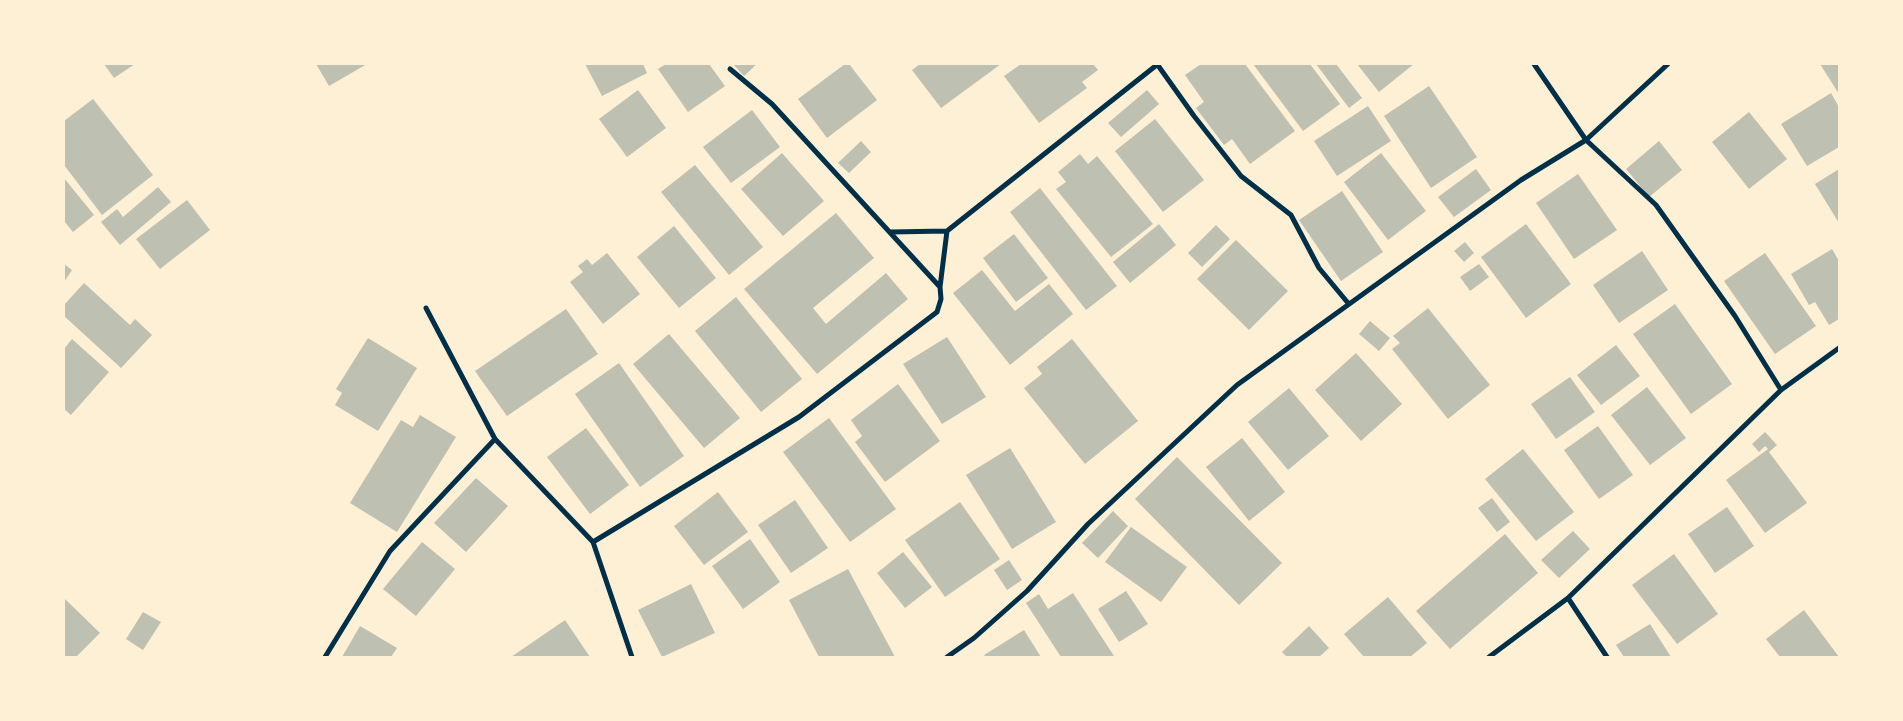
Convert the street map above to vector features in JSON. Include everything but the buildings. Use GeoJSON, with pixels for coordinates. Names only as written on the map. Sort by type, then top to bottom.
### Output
{"type":"FeatureCollection","features":[{"type":"Feature","properties":{"kind":"street"},"geometry":{"type":"LineString","coordinates":[[890,232],[948,231],[1157,64],[1194,116],[1241,176],[1291,215],[1319,268],[1348,303]]}},
{"type":"Feature","properties":{"kind":"street"},"geometry":{"type":"LineString","coordinates":[[1534,64],[1586,140],[1656,205],[1735,316],[1781,390]]}},
{"type":"Feature","properties":{"kind":"street"},"geometry":{"type":"LineString","coordinates":[[947,657],[974,638],[1026,591],[1088,524],[1238,384],[1348,303],[1522,180],[1586,140],[1668,64]]}},
{"type":"Feature","properties":{"kind":"street"},"geometry":{"type":"LineString","coordinates":[[730,69],[772,104],[940,287]]}},
{"type":"Feature","properties":{"kind":"street"},"geometry":{"type":"LineString","coordinates":[[593,542],[799,417],[937,312],[941,299],[940,287],[948,231]]}},
{"type":"Feature","properties":{"kind":"street"},"geometry":{"type":"LineString","coordinates":[[426,308],[495,439],[593,542],[632,657]]}},
{"type":"Feature","properties":{"kind":"street"},"geometry":{"type":"LineString","coordinates":[[1489,657],[1568,598],[1781,390],[1839,348]]}},
{"type":"Feature","properties":{"kind":"street"},"geometry":{"type":"LineString","coordinates":[[325,657],[390,551],[495,439]]}},
{"type":"Feature","properties":{"kind":"street"},"geometry":{"type":"LineString","coordinates":[[1568,598],[1607,657]]}}]}
